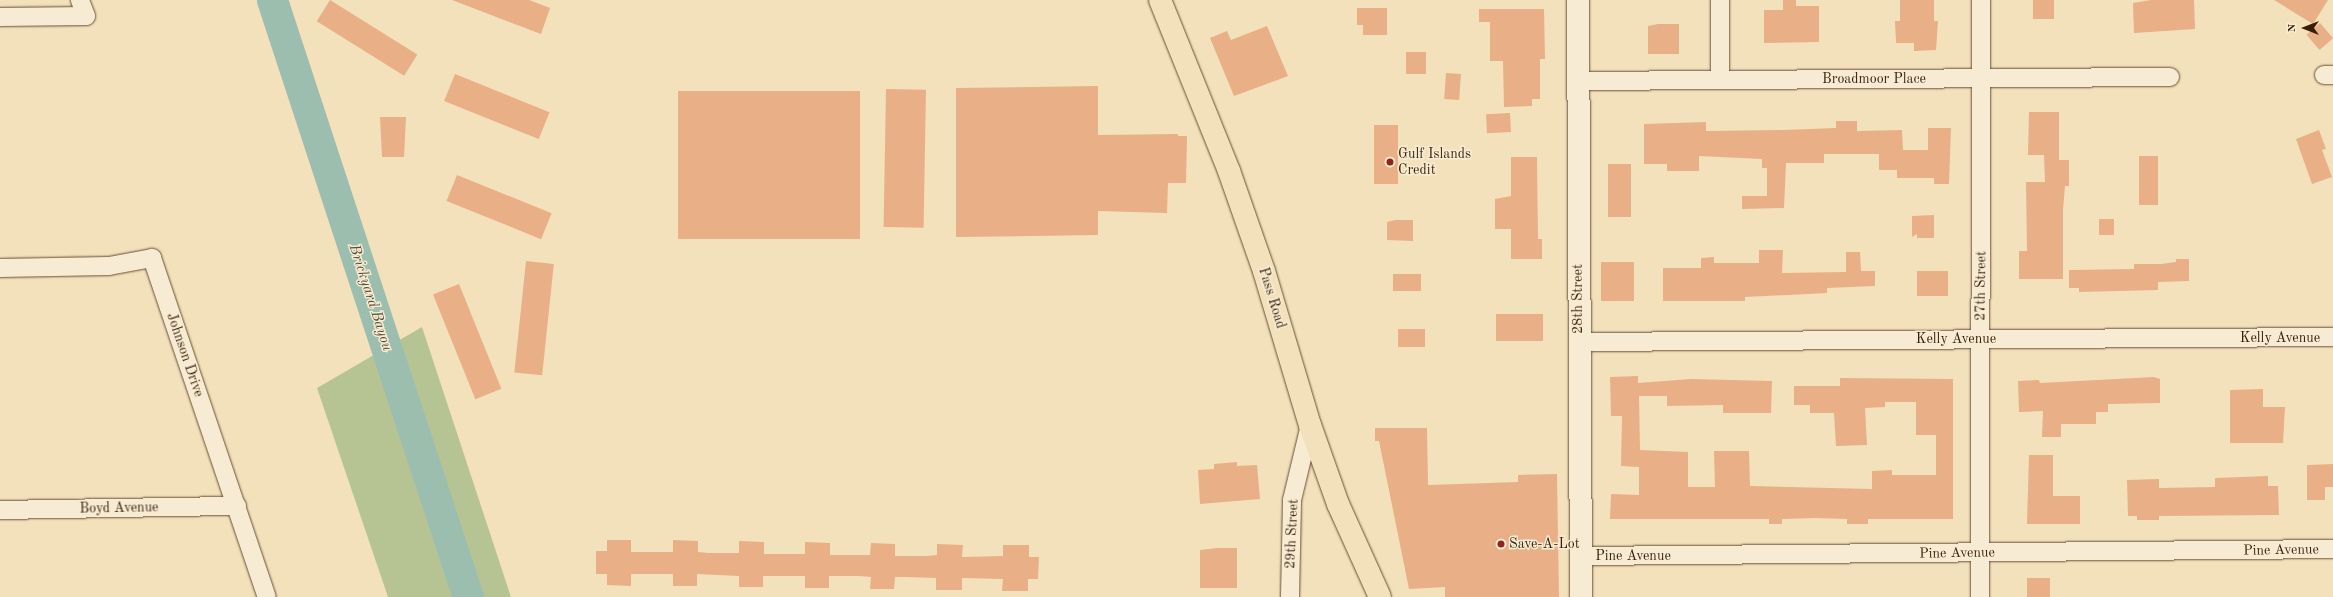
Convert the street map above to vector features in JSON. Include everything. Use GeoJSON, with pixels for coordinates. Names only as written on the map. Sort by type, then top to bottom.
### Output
{"type":"FeatureCollection","features":[{"type":"Feature","properties":{"kind":"main road","name":"Pass Road"},"geometry":{"type":"LineString","coordinates":[[1160,0],[1232,179],[1264,271],[1310,425],[1338,504],[1380,597]]}},
{"type":"Feature","properties":{"kind":"street"},"geometry":{"type":"LineString","coordinates":[[0,17],[86,16],[80,0]]}},
{"type":"Feature","properties":{"kind":"street","name":"28th Street"},"geometry":{"type":"LineString","coordinates":[[1578,0],[1580,597]]}},
{"type":"Feature","properties":{"kind":"street"},"geometry":{"type":"LineString","coordinates":[[1720,0],[1720,79]]}},
{"type":"Feature","properties":{"kind":"street","name":"27th Street"},"geometry":{"type":"LineString","coordinates":[[1980,597],[1980,339],[1983,79],[1982,0]]}},
{"type":"Feature","properties":{"kind":"street","name":"Broadmoor Place"},"geometry":{"type":"LineString","coordinates":[[1578,81],[2170,77]]}},
{"type":"Feature","properties":{"kind":"street","name":"Johnson Drive"},"geometry":{"type":"LineString","coordinates":[[0,268],[109,266],[152,258],[267,597]]}},
{"type":"Feature","properties":{"kind":"street","name":"Kelly Avenue"},"geometry":{"type":"LineString","coordinates":[[1578,342],[2333,337]]}},
{"type":"Feature","properties":{"kind":"street","name":"29th Street"},"geometry":{"type":"LineString","coordinates":[[1290,597],[1292,500],[1310,425]]}},
{"type":"Feature","properties":{"kind":"street","name":"Boyd Avenue"},"geometry":{"type":"LineString","coordinates":[[0,510],[237,506]]}},
{"type":"Feature","properties":{"kind":"street","name":"Pine Avenue"},"geometry":{"type":"LineString","coordinates":[[1581,556],[2333,549]]}},
{"type":"Feature","properties":{"kind":"green space"},"geometry":{"type":"Polygon","coordinates":[[[422,327],[511,597],[388,597],[317,388],[422,327]]]}},
{"type":"Feature","properties":{"kind":"building"},"geometry":{"type":"Polygon","coordinates":[[[330,0],[417,55],[404,76],[317,21],[330,0]]]}},
{"type":"Feature","properties":{"kind":"building"},"geometry":{"type":"Polygon","coordinates":[[[452,0],[529,0],[550,8],[541,34],[452,0]]]}},
{"type":"Feature","properties":{"kind":"building"},"geometry":{"type":"Polygon","coordinates":[[[1783,0],[1796,0],[1796,6],[1819,6],[1819,42],[1764,43],[1764,10],[1783,10],[1783,0]]]}},
{"type":"Feature","properties":{"kind":"building"},"geometry":{"type":"Polygon","coordinates":[[[1900,0],[1934,0],[1934,21],[1938,21],[1936,50],[1914,51],[1914,43],[1896,43],[1895,21],[1900,21],[1900,0]]]}},
{"type":"Feature","properties":{"kind":"building"},"geometry":{"type":"Polygon","coordinates":[[[2033,0],[2054,0],[2054,19],[2033,19],[2033,0]]]}},
{"type":"Feature","properties":{"kind":"building"},"geometry":{"type":"Polygon","coordinates":[[[2151,0],[2194,0],[2195,29],[2134,33],[2133,3],[2151,0]]]}},
{"type":"Feature","properties":{"kind":"building"},"geometry":{"type":"Polygon","coordinates":[[[2274,0],[2328,0],[2313,24],[2274,0]]]}},
{"type":"Feature","properties":{"kind":"building"},"geometry":{"type":"Polygon","coordinates":[[[1357,8],[1387,8],[1387,35],[1363,35],[1363,25],[1357,25],[1357,8]]]}},
{"type":"Feature","properties":{"kind":"building"},"geometry":{"type":"Polygon","coordinates":[[[1479,9],[1544,9],[1545,59],[1540,59],[1540,99],[1532,99],[1532,106],[1504,107],[1503,61],[1490,61],[1490,22],[1479,22],[1479,9]]]}},
{"type":"Feature","properties":{"kind":"building"},"geometry":{"type":"Polygon","coordinates":[[[2320,23],[2333,38],[2320,50],[2306,35],[2320,23]]]}},
{"type":"Feature","properties":{"kind":"building"},"geometry":{"type":"Polygon","coordinates":[[[1658,24],[1679,24],[1679,54],[1648,54],[1648,26],[1658,24]]]}},
{"type":"Feature","properties":{"kind":"building"},"geometry":{"type":"Polygon","coordinates":[[[1267,26],[1288,76],[1234,96],[1210,38],[1227,31],[1231,40],[1267,26]]]}},
{"type":"Feature","properties":{"kind":"building"},"geometry":{"type":"Polygon","coordinates":[[[1406,52],[1426,52],[1426,74],[1406,74],[1406,52]]]}},
{"type":"Feature","properties":{"kind":"building"},"geometry":{"type":"Polygon","coordinates":[[[1446,73],[1461,74],[1459,100],[1444,99],[1446,73]]]}},
{"type":"Feature","properties":{"kind":"building"},"geometry":{"type":"Polygon","coordinates":[[[455,74],[550,112],[539,139],[444,101],[455,74]]]}},
{"type":"Feature","properties":{"kind":"building"},"geometry":{"type":"Polygon","coordinates":[[[1098,86],[1098,135],[1178,134],[1178,136],[1187,136],[1186,183],[1168,183],[1167,213],[1098,211],[1098,235],[956,237],[956,88],[1098,86]]]}},
{"type":"Feature","properties":{"kind":"building"},"geometry":{"type":"Polygon","coordinates":[[[886,89],[926,90],[924,228],[884,227],[886,89]]]}},
{"type":"Feature","properties":{"kind":"building"},"geometry":{"type":"Polygon","coordinates":[[[678,91],[860,91],[860,239],[678,239],[678,91]]]}},
{"type":"Feature","properties":{"kind":"building"},"geometry":{"type":"Polygon","coordinates":[[[2029,112],[2059,112],[2059,160],[2069,160],[2069,186],[2065,186],[2063,210],[2063,279],[2019,279],[2019,251],[2027,251],[2026,182],[2045,182],[2044,155],[2028,155],[2029,112]]]}},
{"type":"Feature","properties":{"kind":"building"},"geometry":{"type":"Polygon","coordinates":[[[1510,113],[1511,132],[1487,133],[1486,114],[1510,113]]]}},
{"type":"Feature","properties":{"kind":"building"},"geometry":{"type":"Polygon","coordinates":[[[380,117],[406,117],[404,157],[382,157],[380,117]]]}},
{"type":"Feature","properties":{"kind":"building"},"geometry":{"type":"Polygon","coordinates":[[[1836,121],[1857,121],[1857,131],[1902,130],[1903,150],[1928,150],[1928,128],[1951,128],[1949,184],[1934,184],[1934,178],[1897,178],[1897,170],[1879,170],[1879,154],[1824,154],[1824,163],[1786,163],[1784,208],[1742,209],[1742,196],[1767,196],[1767,168],[1762,168],[1762,159],[1699,156],[1699,171],[1667,171],[1667,164],[1644,164],[1644,124],[1706,122],[1706,131],[1784,130],[1836,128],[1836,121]]]}},
{"type":"Feature","properties":{"kind":"building"},"geometry":{"type":"Polygon","coordinates":[[[1374,125],[1398,125],[1398,184],[1374,184],[1374,125]]]}},
{"type":"Feature","properties":{"kind":"building"},"geometry":{"type":"Polygon","coordinates":[[[2319,130],[2326,149],[2322,150],[2332,177],[2312,184],[2296,139],[2319,130]]]}},
{"type":"Feature","properties":{"kind":"building"},"geometry":{"type":"Polygon","coordinates":[[[2139,156],[2158,156],[2158,205],[2139,205],[2139,156]]]}},
{"type":"Feature","properties":{"kind":"building"},"geometry":{"type":"Polygon","coordinates":[[[1511,157],[1537,157],[1538,239],[1542,239],[1542,259],[1511,259],[1511,229],[1495,229],[1495,199],[1511,196],[1511,157]]]}},
{"type":"Feature","properties":{"kind":"building"},"geometry":{"type":"Polygon","coordinates":[[[1608,164],[1631,164],[1631,217],[1608,217],[1608,164]]]}},
{"type":"Feature","properties":{"kind":"building"},"geometry":{"type":"Polygon","coordinates":[[[457,175],[552,213],[541,239],[447,201],[457,175]]]}},
{"type":"Feature","properties":{"kind":"building"},"geometry":{"type":"Polygon","coordinates":[[[1934,215],[1934,238],[1917,238],[1917,234],[1912,237],[1912,216],[1934,215]]]}},
{"type":"Feature","properties":{"kind":"building"},"geometry":{"type":"Polygon","coordinates":[[[2099,219],[2114,219],[2114,235],[2099,235],[2099,219]]]}},
{"type":"Feature","properties":{"kind":"building"},"geometry":{"type":"Polygon","coordinates":[[[1395,220],[1413,220],[1413,241],[1387,240],[1387,222],[1395,220]]]}},
{"type":"Feature","properties":{"kind":"building"},"geometry":{"type":"Polygon","coordinates":[[[1759,250],[1783,250],[1782,273],[1846,272],[1846,252],[1860,252],[1861,271],[1875,271],[1875,286],[1827,288],[1827,293],[1745,297],[1745,301],[1663,301],[1663,268],[1701,268],[1701,258],[1714,257],[1714,263],[1759,263],[1759,250]]]}},
{"type":"Feature","properties":{"kind":"building"},"geometry":{"type":"Polygon","coordinates":[[[2176,259],[2189,259],[2189,281],[2158,282],[2158,290],[2079,292],[2079,288],[2069,288],[2069,270],[2134,269],[2134,264],[2161,264],[2176,262],[2176,259]]]}},
{"type":"Feature","properties":{"kind":"building"},"geometry":{"type":"Polygon","coordinates":[[[526,261],[554,264],[542,375],[514,372],[526,261]]]}},
{"type":"Feature","properties":{"kind":"building"},"geometry":{"type":"Polygon","coordinates":[[[1601,262],[1634,262],[1634,301],[1601,301],[1601,262]]]}},
{"type":"Feature","properties":{"kind":"building"},"geometry":{"type":"Polygon","coordinates":[[[1917,271],[1948,271],[1948,296],[1917,296],[1917,271]]]}},
{"type":"Feature","properties":{"kind":"building"},"geometry":{"type":"Polygon","coordinates":[[[1393,274],[1421,274],[1421,291],[1393,291],[1393,274]]]}},
{"type":"Feature","properties":{"kind":"building"},"geometry":{"type":"Polygon","coordinates":[[[459,284],[501,389],[475,399],[433,294],[459,284]]]}},
{"type":"Feature","properties":{"kind":"building"},"geometry":{"type":"Polygon","coordinates":[[[1496,314],[1543,314],[1543,341],[1496,341],[1496,314]]]}},
{"type":"Feature","properties":{"kind":"building"},"geometry":{"type":"Polygon","coordinates":[[[1398,329],[1425,329],[1425,347],[1398,347],[1398,329]]]}},
{"type":"Feature","properties":{"kind":"building"},"geometry":{"type":"Polygon","coordinates":[[[1638,376],[1638,383],[1691,379],[1772,381],[1771,413],[1723,413],[1723,405],[1667,406],[1667,396],[1639,396],[1640,450],[1688,452],[1688,487],[1715,487],[1714,451],[1749,451],[1750,486],[1872,489],[1872,471],[1892,470],[1892,475],[1936,475],[1936,435],[1916,435],[1916,402],[1885,402],[1885,407],[1865,408],[1867,445],[1836,446],[1834,413],[1810,413],[1810,405],[1794,405],[1794,386],[1840,386],[1840,378],[1953,379],[1953,519],[1868,519],[1868,524],[1847,524],[1847,519],[1815,518],[1782,519],[1782,524],[1769,524],[1769,519],[1610,519],[1611,494],[1639,495],[1639,467],[1621,466],[1622,416],[1611,416],[1610,377],[1638,376]]]}},
{"type":"Feature","properties":{"kind":"building"},"geometry":{"type":"Polygon","coordinates":[[[2154,377],[2160,379],[2160,403],[2108,404],[2108,412],[2096,412],[2096,424],[2061,424],[2061,437],[2042,437],[2043,411],[2019,412],[2018,381],[2039,380],[2040,383],[2154,377]]]}},
{"type":"Feature","properties":{"kind":"building"},"geometry":{"type":"Polygon","coordinates":[[[2263,389],[2263,407],[2285,407],[2283,443],[2230,443],[2230,390],[2263,389]]]}},
{"type":"Feature","properties":{"kind":"building","name":"Save-A-Lot"},"geometry":{"type":"Polygon","coordinates":[[[1375,428],[1427,428],[1428,485],[1518,482],[1518,475],[1557,474],[1559,597],[1445,597],[1445,587],[1409,589],[1379,441],[1375,441],[1375,428]]]}},
{"type":"Feature","properties":{"kind":"building"},"geometry":{"type":"Polygon","coordinates":[[[2029,455],[2053,455],[2053,496],[2080,496],[2080,524],[2027,524],[2029,455]]]}},
{"type":"Feature","properties":{"kind":"building"},"geometry":{"type":"Polygon","coordinates":[[[1237,462],[1237,466],[1257,465],[1260,499],[1200,504],[1198,470],[1214,469],[1214,464],[1237,462]]]}},
{"type":"Feature","properties":{"kind":"building"},"geometry":{"type":"Polygon","coordinates":[[[2333,464],[2333,487],[2325,487],[2325,500],[2307,500],[2307,465],[2333,464]]]}},
{"type":"Feature","properties":{"kind":"building"},"geometry":{"type":"Polygon","coordinates":[[[2268,476],[2268,486],[2278,486],[2279,515],[2159,516],[2159,520],[2137,520],[2137,516],[2128,516],[2127,480],[2159,479],[2159,488],[2215,487],[2215,478],[2268,476]]]}},
{"type":"Feature","properties":{"kind":"building"},"geometry":{"type":"Polygon","coordinates":[[[607,540],[631,540],[631,552],[673,552],[673,540],[698,541],[698,552],[708,553],[739,553],[739,541],[764,542],[764,554],[805,554],[805,542],[830,543],[830,555],[870,555],[871,543],[895,544],[895,556],[937,555],[937,544],[963,545],[962,557],[1003,556],[1003,545],[1029,545],[1029,557],[1039,557],[1038,579],[1028,579],[1028,591],[1002,591],[1003,579],[962,578],[962,590],[936,590],[936,578],[906,577],[895,577],[894,589],[870,589],[871,577],[859,576],[829,576],[829,588],[805,588],[805,576],[763,576],[763,587],[739,587],[739,576],[697,574],[697,586],[673,586],[673,574],[631,574],[631,586],[607,585],[607,574],[596,574],[596,551],[607,551],[607,540]]]}},
{"type":"Feature","properties":{"kind":"building"},"geometry":{"type":"Polygon","coordinates":[[[1237,548],[1237,588],[1200,588],[1200,550],[1237,548]]]}},
{"type":"Feature","properties":{"kind":"building"},"geometry":{"type":"Polygon","coordinates":[[[2027,578],[2050,578],[2050,597],[2027,597],[2027,578]]]}},
{"type":"Feature","properties":{"kind":"waterway","name":"Brickyard Bayou"},"geometry":{"type":"LineString","coordinates":[[272,0],[468,597]]}},
{"type":"Feature","properties":{"kind":"place","name":"Gulf Islands Credit"},"geometry":{"type":"Point","coordinates":[1390,162]}},
{"type":"Feature","properties":{"kind":"place","name":"Save-A-Lot"},"geometry":{"type":"Point","coordinates":[1501,544]}}]}
